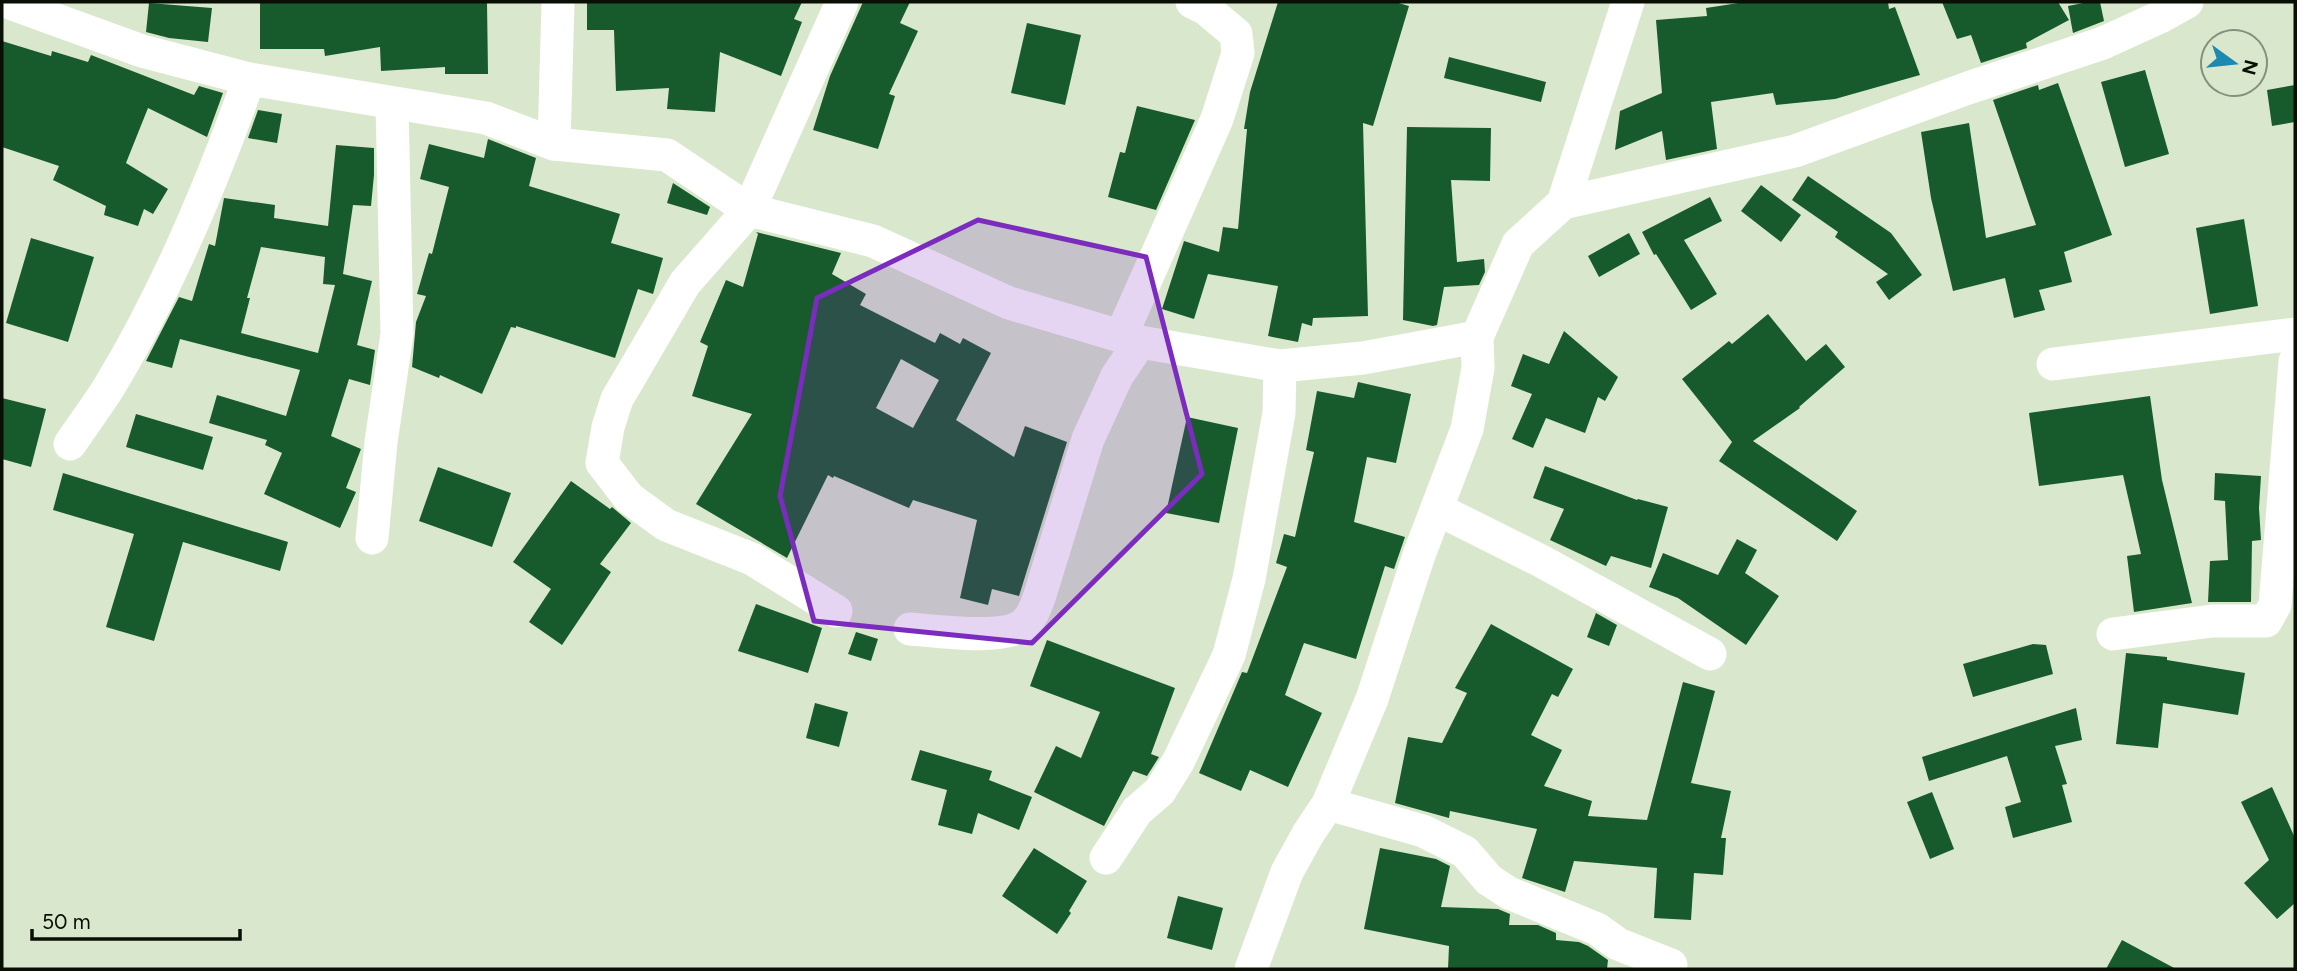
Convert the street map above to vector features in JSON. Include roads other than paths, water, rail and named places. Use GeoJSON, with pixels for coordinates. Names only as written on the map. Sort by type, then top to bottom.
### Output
{"type":"FeatureCollection","features":[{"type":"Feature","properties":{"kind":"street"},"geometry":{"type":"LineString","coordinates":[[7,2],[142,51],[249,79],[486,118],[554,144],[667,155],[749,210],[873,241],[1009,303],[1130,339],[1280,366],[1363,358],[1477,337]]}},
{"type":"Feature","properties":{"kind":"street"},"geometry":{"type":"LineString","coordinates":[[554,144],[558,2]]}},
{"type":"Feature","properties":{"kind":"street"},"geometry":{"type":"LineString","coordinates":[[836,611],[752,559],[666,524],[629,498],[602,463],[608,427],[617,399],[685,283],[749,210],[842,2]]}},
{"type":"Feature","properties":{"kind":"street"},"geometry":{"type":"LineString","coordinates":[[910,629],[990,634],[1024,624],[1034,611],[1087,439],[1117,376],[1216,119],[1238,53],[1236,34],[1206,9],[1192,2]]}},
{"type":"Feature","properties":{"kind":"street"},"geometry":{"type":"LineString","coordinates":[[1563,203],[1628,2]]}},
{"type":"Feature","properties":{"kind":"street"},"geometry":{"type":"LineString","coordinates":[[1251,969],[1287,872],[1328,804],[1372,699],[1419,555],[1467,429],[1478,368],[1477,337],[1518,244],[1563,203],[1795,151],[1968,88],[2103,43],[2168,7]]}},
{"type":"Feature","properties":{"kind":"street"},"geometry":{"type":"LineString","coordinates":[[70,444],[109,387],[154,302],[218,167],[249,79]]}},
{"type":"Feature","properties":{"kind":"street"},"geometry":{"type":"LineString","coordinates":[[372,538],[381,442],[397,334],[392,104]]}},
{"type":"Feature","properties":{"kind":"street"},"geometry":{"type":"LineString","coordinates":[[2053,364],[2295,334]]}},
{"type":"Feature","properties":{"kind":"street"},"geometry":{"type":"LineString","coordinates":[[2113,634],[2212,621],[2266,621],[2275,605],[2295,361]]}},
{"type":"Feature","properties":{"kind":"street"},"geometry":{"type":"LineString","coordinates":[[1106,858],[1137,811],[1160,792],[1178,762],[1229,655],[1249,579],[1279,413],[1280,366]]}},
{"type":"Feature","properties":{"kind":"street"},"geometry":{"type":"LineString","coordinates":[[1437,509],[1541,561],[1710,654]]}},
{"type":"Feature","properties":{"kind":"street"},"geometry":{"type":"LineString","coordinates":[[1328,804],[1423,831],[1465,852],[1489,880],[1509,893],[1597,929],[1618,944],[1671,965]]}}]}
